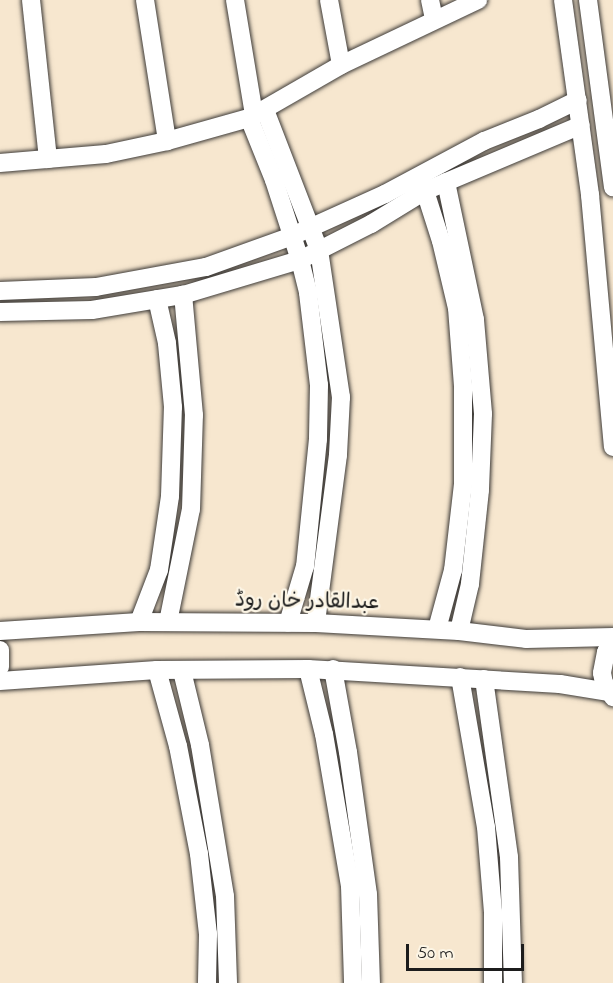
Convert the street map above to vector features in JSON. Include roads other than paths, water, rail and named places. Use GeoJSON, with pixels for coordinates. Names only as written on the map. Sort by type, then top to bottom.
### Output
{"type":"FeatureCollection","features":[{"type":"Feature","properties":{"kind":"street"},"geometry":{"type":"LineString","coordinates":[[32,0],[48,159]]}},
{"type":"Feature","properties":{"kind":"street"},"geometry":{"type":"LineString","coordinates":[[145,0],[167,141]]}},
{"type":"Feature","properties":{"kind":"street"},"geometry":{"type":"LineString","coordinates":[[235,0],[256,114],[308,293],[319,385],[318,439],[305,566],[288,623]]}},
{"type":"Feature","properties":{"kind":"street"},"geometry":{"type":"LineString","coordinates":[[329,0],[341,65]]}},
{"type":"Feature","properties":{"kind":"street"},"geometry":{"type":"LineString","coordinates":[[430,0],[434,19]]}},
{"type":"Feature","properties":{"kind":"street"},"geometry":{"type":"LineString","coordinates":[[0,163],[106,154],[167,141],[256,114],[341,65],[478,0]]}},
{"type":"Feature","properties":{"kind":"street"},"geometry":{"type":"LineString","coordinates":[[563,0],[581,125],[613,447]]}},
{"type":"Feature","properties":{"kind":"street"},"geometry":{"type":"LineString","coordinates":[[588,0],[613,187]]}},
{"type":"Feature","properties":{"kind":"street"},"geometry":{"type":"LineString","coordinates":[[0,291],[96,287],[206,267],[292,236],[385,194],[484,141],[539,119],[578,100]]}},
{"type":"Feature","properties":{"kind":"street"},"geometry":{"type":"LineString","coordinates":[[256,114],[311,227],[319,250],[340,397],[338,454],[316,622]]}},
{"type":"Feature","properties":{"kind":"street"},"geometry":{"type":"LineString","coordinates":[[0,312],[92,310],[183,295],[300,260],[371,224],[425,190],[581,125]]}},
{"type":"Feature","properties":{"kind":"street"},"geometry":{"type":"LineString","coordinates":[[446,182],[475,320],[483,414],[480,490],[470,584],[459,631]]}},
{"type":"Feature","properties":{"kind":"street"},"geometry":{"type":"LineString","coordinates":[[425,190],[441,241],[457,309],[463,386],[463,484],[453,570],[437,629]]}},
{"type":"Feature","properties":{"kind":"street"},"geometry":{"type":"LineString","coordinates":[[168,622],[191,508],[194,415],[183,295]]}},
{"type":"Feature","properties":{"kind":"street"},"geometry":{"type":"LineString","coordinates":[[139,622],[159,570],[170,496],[173,407],[167,343],[157,299]]}},
{"type":"Feature","properties":{"kind":"street","name":"عبدالقادر خان روڈ"},"geometry":{"type":"LineString","coordinates":[[0,631],[139,622],[316,622],[437,629],[526,639],[613,637]]}},
{"type":"Feature","properties":{"kind":"street"},"geometry":{"type":"LineString","coordinates":[[611,695],[604,683],[603,662],[613,642]]}},
{"type":"Feature","properties":{"kind":"street"},"geometry":{"type":"LineString","coordinates":[[0,650],[0,667]]}},
{"type":"Feature","properties":{"kind":"street"},"geometry":{"type":"LineString","coordinates":[[308,669],[324,734],[350,886],[352,983]]}},
{"type":"Feature","properties":{"kind":"street"},"geometry":{"type":"LineString","coordinates":[[0,681],[156,670],[333,669],[560,684],[611,695]]}},
{"type":"Feature","properties":{"kind":"street"},"geometry":{"type":"LineString","coordinates":[[333,669],[348,752],[368,894],[371,983]]}},
{"type":"Feature","properties":{"kind":"street"},"geometry":{"type":"LineString","coordinates":[[156,670],[178,746],[199,854],[208,934],[207,983]]}},
{"type":"Feature","properties":{"kind":"street"},"geometry":{"type":"LineString","coordinates":[[182,670],[200,745],[225,896],[228,983]]}},
{"type":"Feature","properties":{"kind":"street"},"geometry":{"type":"LineString","coordinates":[[460,677],[486,827],[493,912],[493,983]]}},
{"type":"Feature","properties":{"kind":"street"},"geometry":{"type":"LineString","coordinates":[[484,679],[509,857],[513,983]]}}]}
